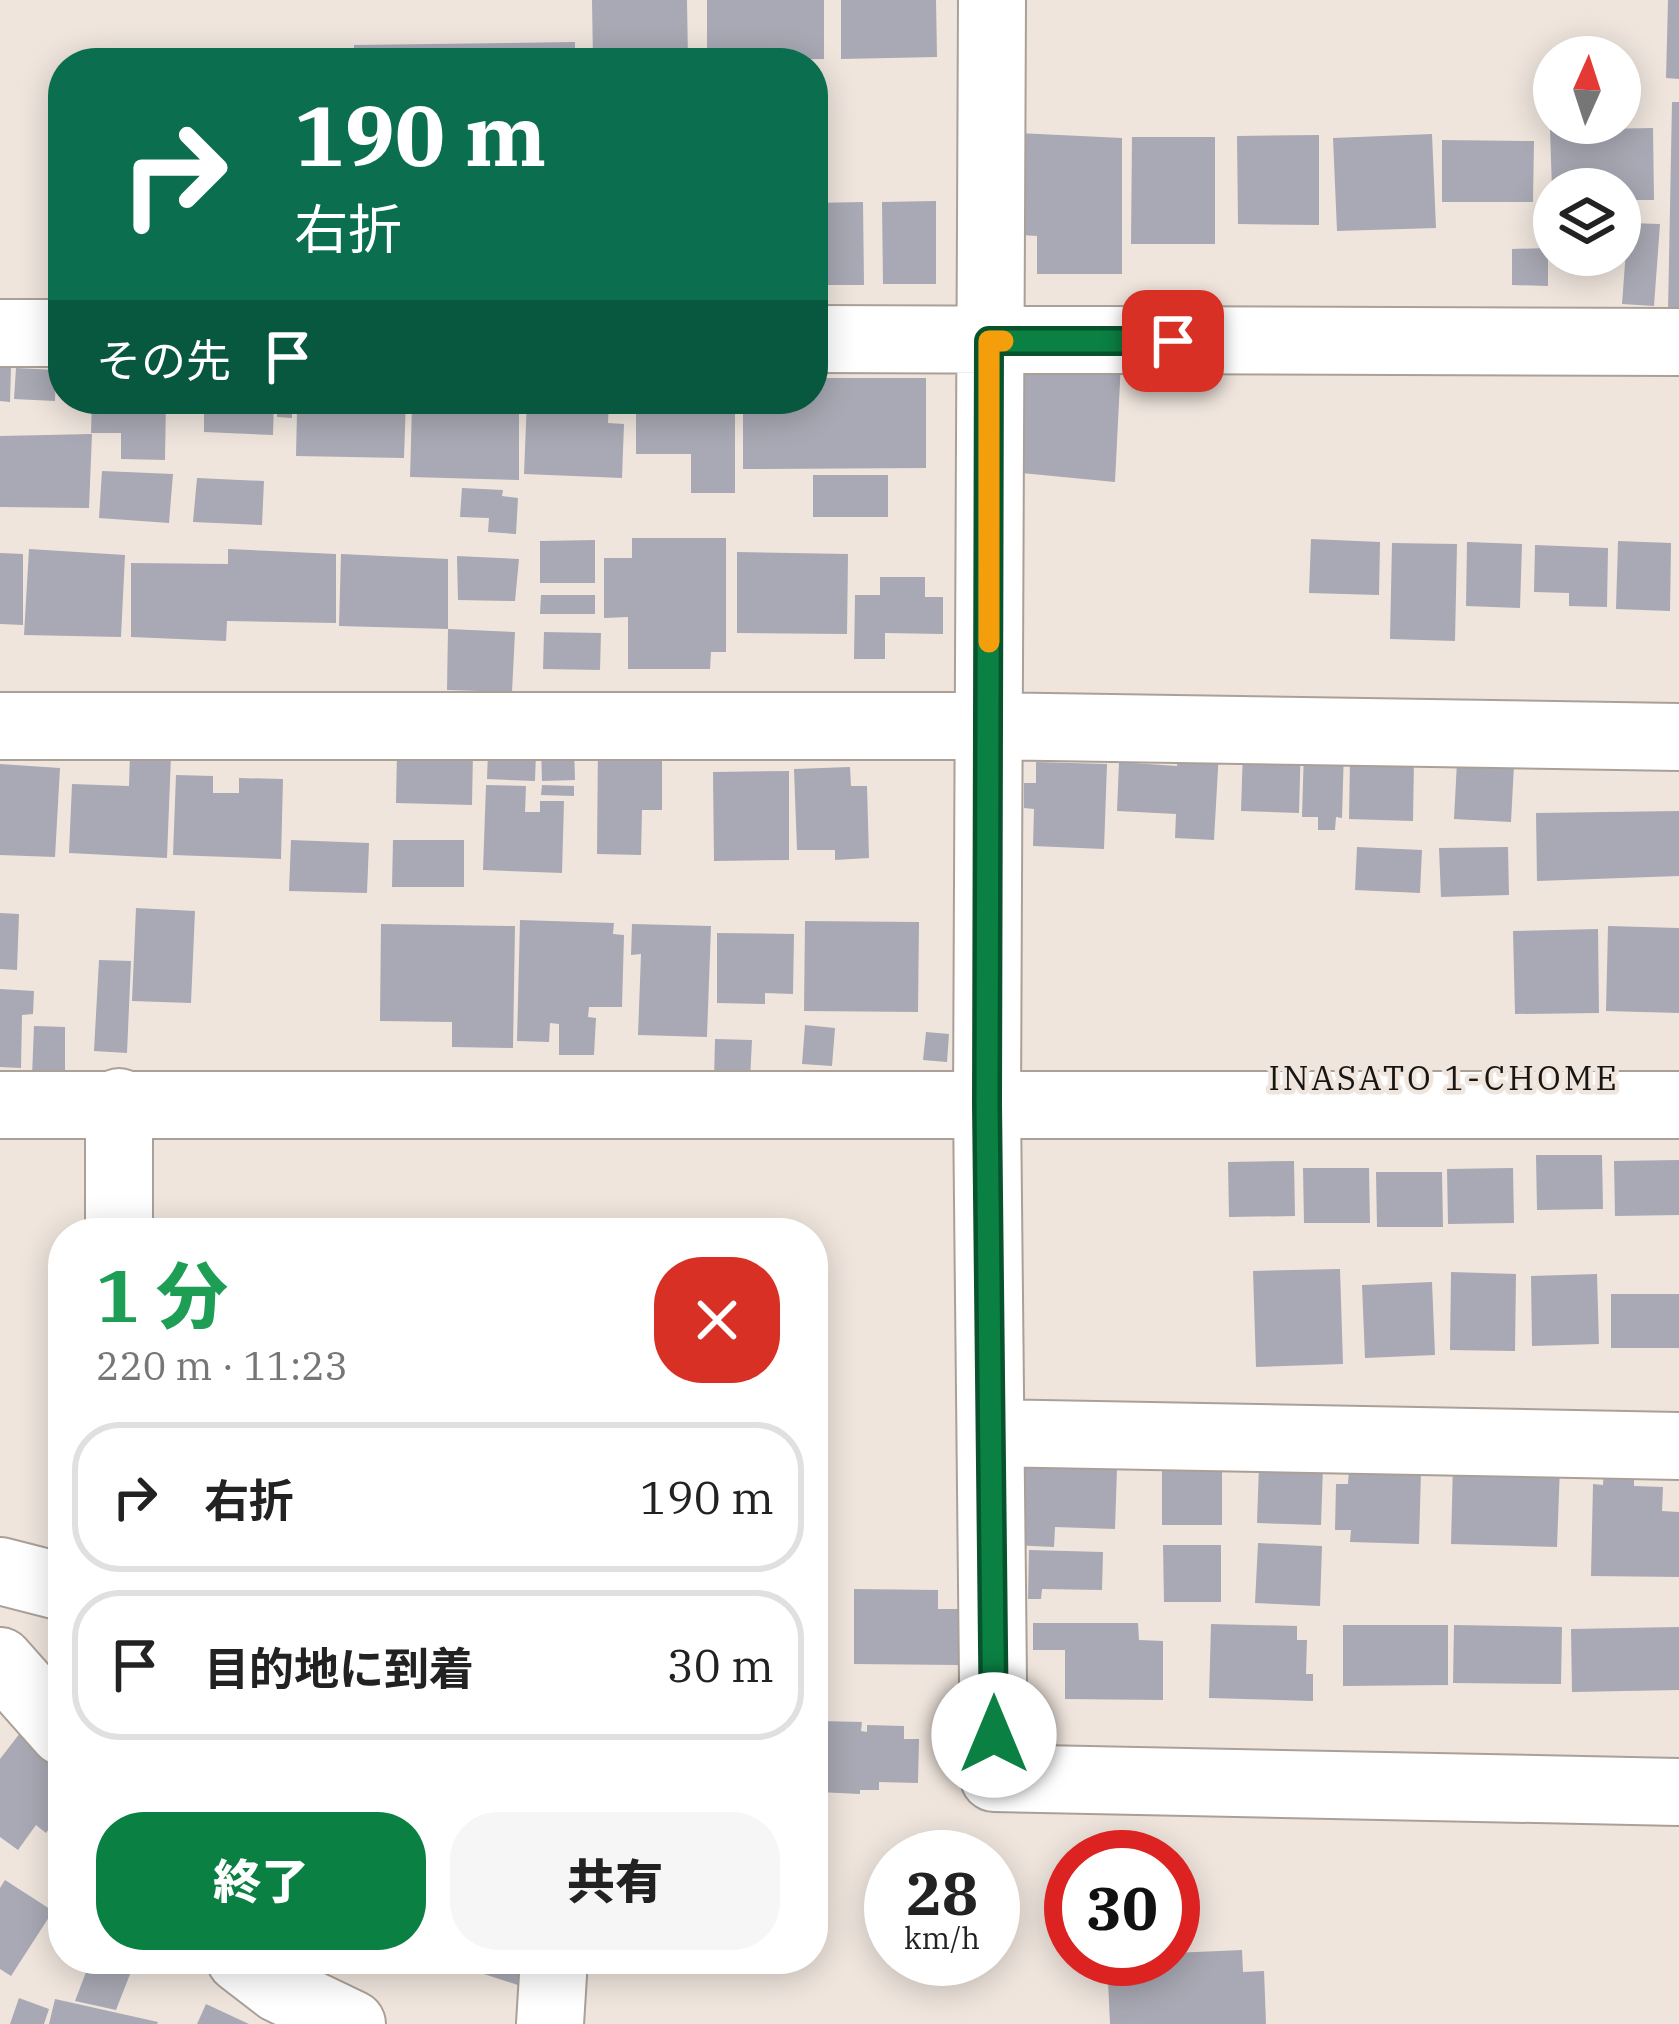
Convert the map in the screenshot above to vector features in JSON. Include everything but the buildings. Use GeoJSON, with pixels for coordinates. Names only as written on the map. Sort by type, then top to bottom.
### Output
{"type":"FeatureCollection","features":[{"type":"Feature","properties":{"kind":"street"},"geometry":{"type":"LineString","coordinates":[[992,0],[987,1104],[994,1778],[1679,1792]]}},
{"type":"Feature","properties":{"kind":"street"},"geometry":{"type":"LineString","coordinates":[[0,333],[48,333]]}},
{"type":"Feature","properties":{"kind":"street"},"geometry":{"type":"LineString","coordinates":[[828,339],[1679,342]]}},
{"type":"Feature","properties":{"kind":"street"},"geometry":{"type":"LineString","coordinates":[[0,726],[989,726],[1679,737]]}},
{"type":"Feature","properties":{"kind":"street"},"geometry":{"type":"LineString","coordinates":[[119,1102],[119,1218]]}},
{"type":"Feature","properties":{"kind":"street"},"geometry":{"type":"LineString","coordinates":[[0,1105],[1679,1105]]}},
{"type":"Feature","properties":{"kind":"street"},"geometry":{"type":"LineString","coordinates":[[993,1433],[1679,1446]]}},
{"type":"Feature","properties":{"kind":"street"},"geometry":{"type":"LineString","coordinates":[[0,1570],[48,1583]]}},
{"type":"Feature","properties":{"kind":"street"},"geometry":{"type":"LineString","coordinates":[[0,1661],[48,1715]]}},
{"type":"Feature","properties":{"kind":"street"},"geometry":{"type":"LineString","coordinates":[[260,1974],[279,1989],[352,2024]]}},
{"type":"Feature","properties":{"kind":"street"},"geometry":{"type":"LineString","coordinates":[[550,2024],[553,1974]]}},
{"type":"Feature","properties":{"kind":"slow traffic"},"geometry":{"type":"LineString","coordinates":[[989,642],[989,341],[1003,341]]}},
{"type":"Feature","properties":{"kind":"district","name":"INASATO 1-CHOME"},"geometry":{"type":"Point","coordinates":[1444,1078]}},
{"type":"Feature","properties":{"kind":"route"},"geometry":{"type":"LineString","coordinates":[[994,1735],[987,1104],[989,341],[1173,341]]}}]}
